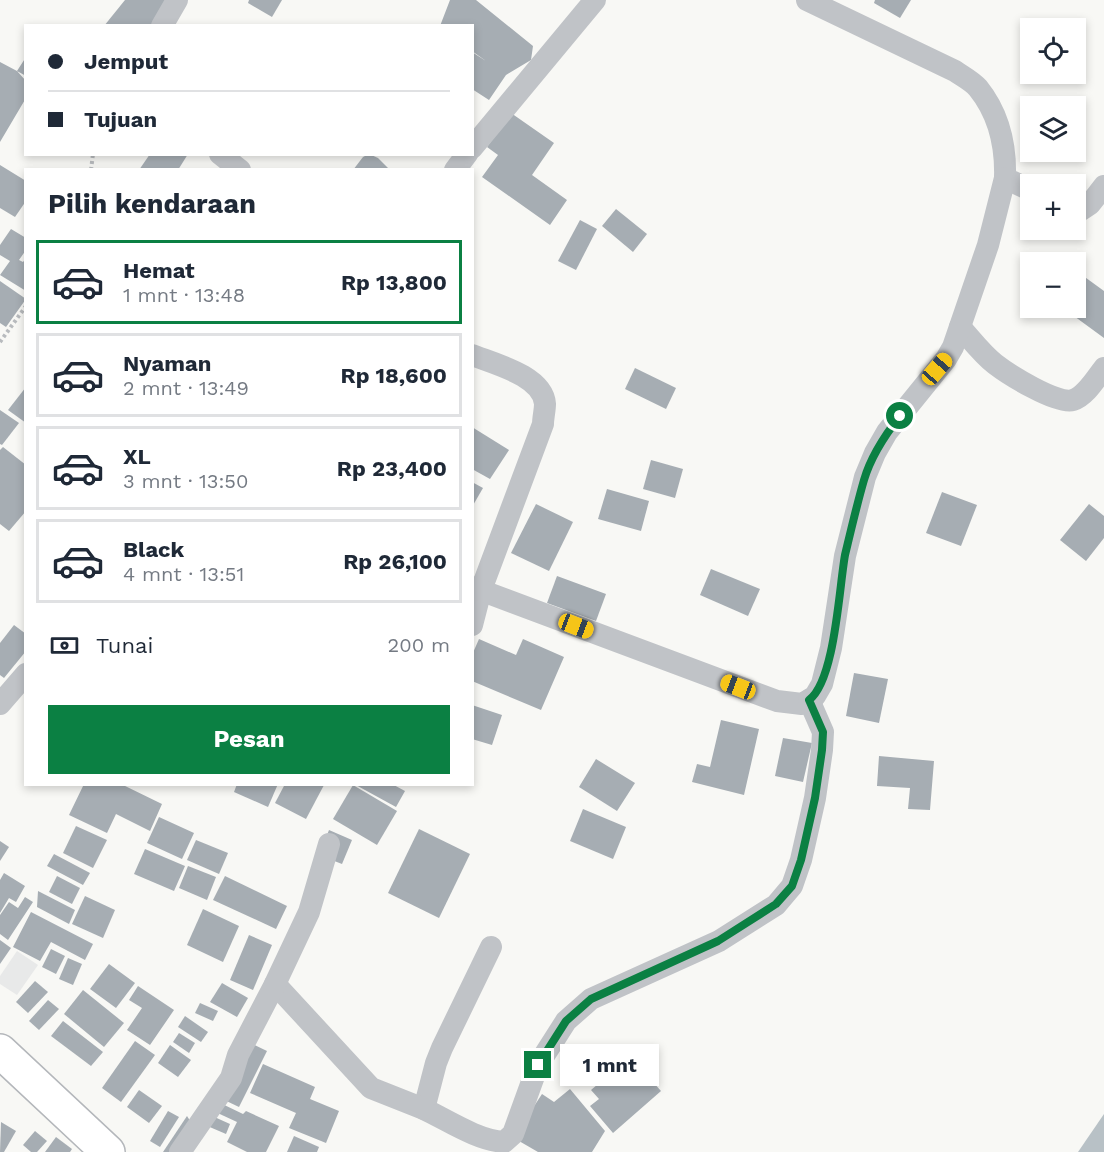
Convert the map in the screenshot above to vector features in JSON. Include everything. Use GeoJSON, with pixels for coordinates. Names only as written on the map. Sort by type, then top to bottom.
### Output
{"type":"FeatureCollection","features":[{"type":"Feature","properties":{"kind":"main road"},"geometry":{"type":"LineString","coordinates":[[0,1051],[108,1152]]}},
{"type":"Feature","properties":{"kind":"street"},"geometry":{"type":"LineString","coordinates":[[163,24],[177,0]]}},
{"type":"Feature","properties":{"kind":"street"},"geometry":{"type":"LineString","coordinates":[[477,588],[777,701],[802,704],[814,696],[822,684],[831,648],[845,556],[865,477],[875,453],[888,432],[946,359],[960,327],[988,244],[1005,178],[1006,158],[1002,136],[991,107],[976,87],[955,71],[807,0]]}},
{"type":"Feature","properties":{"kind":"street"},"geometry":{"type":"LineString","coordinates":[[474,145],[586,3]]}},
{"type":"Feature","properties":{"kind":"street"},"geometry":{"type":"LineString","coordinates":[[222,156],[238,168]]}},
{"type":"Feature","properties":{"kind":"street"},"geometry":{"type":"LineString","coordinates":[[1005,178],[1020,185]]}},
{"type":"Feature","properties":{"kind":"street"},"geometry":{"type":"LineString","coordinates":[[1086,207],[1104,186]]}},
{"type":"Feature","properties":{"kind":"street"},"geometry":{"type":"LineString","coordinates":[[960,327],[995,364],[1042,393],[1062,402],[1074,400],[1084,393],[1104,368]]}},
{"type":"Feature","properties":{"kind":"street"},"geometry":{"type":"LineString","coordinates":[[474,357],[534,381],[542,392],[545,404],[543,424],[477,588],[474,610]]}},
{"type":"Feature","properties":{"kind":"street"},"geometry":{"type":"LineString","coordinates":[[0,704],[24,676]]}},
{"type":"Feature","properties":{"kind":"street"},"geometry":{"type":"LineString","coordinates":[[275,984],[371,1088],[489,1138],[504,1142],[513,1134],[538,1065],[566,1021],[591,999],[718,941],[776,904],[792,886],[801,860],[815,798],[823,732],[809,700]]}},
{"type":"Feature","properties":{"kind":"street"},"geometry":{"type":"LineString","coordinates":[[180,1152],[231,1078],[238,1055],[309,912],[329,844]]}},
{"type":"Feature","properties":{"kind":"street"},"geometry":{"type":"LineString","coordinates":[[424,1110],[439,1055],[490,947]]}},
{"type":"Feature","properties":{"kind":"path"},"geometry":{"type":"LineString","coordinates":[[0,342],[24,309]]}},
{"type":"Feature","properties":{"kind":"shaded area"},"geometry":{"type":"Polygon","coordinates":[[[17,951],[38,965],[17,995],[0,984],[0,976],[17,951]]]}},
{"type":"Feature","properties":{"kind":"shaded area"},"geometry":{"type":"Polygon","coordinates":[[[1104,1114],[1104,1152],[1078,1152],[1104,1114]]]}},
{"type":"Feature","properties":{"kind":"building"},"geometry":{"type":"Polygon","coordinates":[[[125,0],[168,0],[155,24],[106,24],[125,0]]]}},
{"type":"Feature","properties":{"kind":"building"},"geometry":{"type":"Polygon","coordinates":[[[249,0],[282,0],[272,17],[248,3],[249,0]]]}},
{"type":"Feature","properties":{"kind":"building"},"geometry":{"type":"Polygon","coordinates":[[[450,0],[476,0],[533,46],[531,60],[506,75],[489,100],[474,90],[474,53],[486,61],[474,52],[474,24],[441,24],[450,0]]]}},
{"type":"Feature","properties":{"kind":"building"},"geometry":{"type":"Polygon","coordinates":[[[875,0],[911,0],[900,18],[874,3],[875,0]]]}},
{"type":"Feature","properties":{"kind":"building"},"geometry":{"type":"Polygon","coordinates":[[[24,60],[24,75],[17,71],[24,60]]]}},
{"type":"Feature","properties":{"kind":"building"},"geometry":{"type":"Polygon","coordinates":[[[0,62],[17,71],[24,79],[24,101],[0,142],[0,62]]]}},
{"type":"Feature","properties":{"kind":"building"},"geometry":{"type":"Polygon","coordinates":[[[511,113],[554,143],[532,175],[567,200],[550,225],[482,177],[498,155],[487,147],[511,113]]]}},
{"type":"Feature","properties":{"kind":"building"},"geometry":{"type":"Polygon","coordinates":[[[149,156],[187,156],[179,168],[140,168],[149,156]]]}},
{"type":"Feature","properties":{"kind":"building"},"geometry":{"type":"Polygon","coordinates":[[[374,156],[388,168],[355,168],[363,157],[374,156]]]}},
{"type":"Feature","properties":{"kind":"building"},"geometry":{"type":"Polygon","coordinates":[[[0,165],[24,180],[24,204],[15,217],[0,208],[0,165]]]}},
{"type":"Feature","properties":{"kind":"building"},"geometry":{"type":"Polygon","coordinates":[[[616,209],[647,234],[633,252],[602,226],[616,209]]]}},
{"type":"Feature","properties":{"kind":"building"},"geometry":{"type":"Polygon","coordinates":[[[580,220],[597,229],[576,270],[558,261],[580,220]]]}},
{"type":"Feature","properties":{"kind":"building"},"geometry":{"type":"Polygon","coordinates":[[[11,229],[24,237],[24,253],[19,260],[24,261],[24,290],[0,275],[10,261],[0,255],[0,245],[11,229]]]}},
{"type":"Feature","properties":{"kind":"building"},"geometry":{"type":"Polygon","coordinates":[[[1086,278],[1104,291],[1104,338],[1077,318],[1086,318],[1086,278]]]}},
{"type":"Feature","properties":{"kind":"building"},"geometry":{"type":"Polygon","coordinates":[[[0,281],[24,298],[24,302],[6,327],[0,323],[0,281]]]}},
{"type":"Feature","properties":{"kind":"building"},"geometry":{"type":"Polygon","coordinates":[[[635,368],[676,388],[666,409],[625,389],[635,368]]]}},
{"type":"Feature","properties":{"kind":"building"},"geometry":{"type":"Polygon","coordinates":[[[24,390],[24,422],[8,410],[24,390]]]}},
{"type":"Feature","properties":{"kind":"building"},"geometry":{"type":"Polygon","coordinates":[[[0,410],[19,423],[2,445],[0,444],[0,410]]]}},
{"type":"Feature","properties":{"kind":"building"},"geometry":{"type":"Polygon","coordinates":[[[474,428],[509,450],[490,479],[474,470],[474,428]]]}},
{"type":"Feature","properties":{"kind":"building"},"geometry":{"type":"Polygon","coordinates":[[[3,447],[24,463],[24,513],[9,531],[0,524],[0,450],[3,447]]]}},
{"type":"Feature","properties":{"kind":"building"},"geometry":{"type":"Polygon","coordinates":[[[651,460],[683,469],[675,498],[643,489],[651,460]]]}},
{"type":"Feature","properties":{"kind":"building"},"geometry":{"type":"Polygon","coordinates":[[[474,483],[483,488],[474,504],[474,483]]]}},
{"type":"Feature","properties":{"kind":"building"},"geometry":{"type":"Polygon","coordinates":[[[607,489],[649,501],[641,531],[598,519],[607,489]]]}},
{"type":"Feature","properties":{"kind":"building"},"geometry":{"type":"Polygon","coordinates":[[[942,492],[977,505],[961,546],[926,533],[942,492]]]}},
{"type":"Feature","properties":{"kind":"building"},"geometry":{"type":"Polygon","coordinates":[[[536,504],[573,522],[549,571],[511,553],[536,504]]]}},
{"type":"Feature","properties":{"kind":"building"},"geometry":{"type":"Polygon","coordinates":[[[1089,504],[1104,516],[1104,538],[1086,561],[1060,540],[1089,504]]]}},
{"type":"Feature","properties":{"kind":"building"},"geometry":{"type":"Polygon","coordinates":[[[711,569],[760,589],[748,616],[700,595],[711,569]]]}},
{"type":"Feature","properties":{"kind":"building"},"geometry":{"type":"Polygon","coordinates":[[[557,576],[606,594],[596,621],[547,603],[557,576]]]}},
{"type":"Feature","properties":{"kind":"building"},"geometry":{"type":"Polygon","coordinates":[[[14,625],[24,632],[24,653],[4,678],[0,675],[0,643],[14,625]]]}},
{"type":"Feature","properties":{"kind":"building"},"geometry":{"type":"Polygon","coordinates":[[[479,639],[516,655],[523,639],[564,657],[541,710],[474,682],[474,650],[479,639]]]}},
{"type":"Feature","properties":{"kind":"building"},"geometry":{"type":"Polygon","coordinates":[[[854,673],[888,679],[879,723],[846,716],[854,673]]]}},
{"type":"Feature","properties":{"kind":"building"},"geometry":{"type":"Polygon","coordinates":[[[474,706],[502,715],[492,745],[474,740],[474,706]]]}},
{"type":"Feature","properties":{"kind":"building"},"geometry":{"type":"Polygon","coordinates":[[[721,720],[759,729],[744,795],[692,782],[697,764],[710,767],[721,720]]]}},
{"type":"Feature","properties":{"kind":"building"},"geometry":{"type":"Polygon","coordinates":[[[783,738],[812,743],[803,782],[775,776],[783,738]]]}},
{"type":"Feature","properties":{"kind":"building"},"geometry":{"type":"Polygon","coordinates":[[[879,756],[934,761],[930,810],[908,809],[910,788],[877,786],[879,756]]]}},
{"type":"Feature","properties":{"kind":"building"},"geometry":{"type":"Polygon","coordinates":[[[596,759],[635,783],[617,811],[579,787],[596,759]]]}},
{"type":"Feature","properties":{"kind":"building"},"geometry":{"type":"Polygon","coordinates":[[[83,786],[125,786],[162,804],[150,831],[116,814],[107,833],[69,815],[83,786]]]}},
{"type":"Feature","properties":{"kind":"building"},"geometry":{"type":"Polygon","coordinates":[[[236,786],[277,786],[268,807],[234,792],[236,786]]]}},
{"type":"Feature","properties":{"kind":"building"},"geometry":{"type":"Polygon","coordinates":[[[284,786],[323,786],[306,819],[275,803],[284,786]]]}},
{"type":"Feature","properties":{"kind":"building"},"geometry":{"type":"Polygon","coordinates":[[[352,786],[397,811],[377,845],[333,819],[352,786]]]}},
{"type":"Feature","properties":{"kind":"building"},"geometry":{"type":"Polygon","coordinates":[[[358,786],[396,786],[405,791],[396,807],[358,786]]]}},
{"type":"Feature","properties":{"kind":"building"},"geometry":{"type":"Polygon","coordinates":[[[583,809],[626,827],[613,859],[570,841],[583,809]]]}},
{"type":"Feature","properties":{"kind":"building"},"geometry":{"type":"Polygon","coordinates":[[[159,817],[194,833],[182,859],[147,843],[159,817]]]}},
{"type":"Feature","properties":{"kind":"building"},"geometry":{"type":"Polygon","coordinates":[[[76,826],[107,840],[93,868],[63,853],[76,826]]]}},
{"type":"Feature","properties":{"kind":"building"},"geometry":{"type":"Polygon","coordinates":[[[419,829],[470,854],[439,918],[388,893],[419,829]]]}},
{"type":"Feature","properties":{"kind":"building"},"geometry":{"type":"Polygon","coordinates":[[[329,830],[352,840],[342,864],[319,855],[329,830]]]}},
{"type":"Feature","properties":{"kind":"building"},"geometry":{"type":"Polygon","coordinates":[[[196,840],[228,853],[219,874],[187,860],[196,840]]]}},
{"type":"Feature","properties":{"kind":"building"},"geometry":{"type":"Polygon","coordinates":[[[0,841],[9,847],[0,861],[0,841]]]}},
{"type":"Feature","properties":{"kind":"building"},"geometry":{"type":"Polygon","coordinates":[[[145,849],[185,866],[174,891],[134,874],[145,849]]]}},
{"type":"Feature","properties":{"kind":"building"},"geometry":{"type":"Polygon","coordinates":[[[54,854],[90,873],[83,885],[47,866],[54,854]]]}},
{"type":"Feature","properties":{"kind":"building"},"geometry":{"type":"Polygon","coordinates":[[[188,866],[216,877],[207,900],[179,888],[188,866]]]}},
{"type":"Feature","properties":{"kind":"building"},"geometry":{"type":"Polygon","coordinates":[[[4,873],[25,886],[16,902],[9,898],[0,913],[0,880],[4,873]]]}},
{"type":"Feature","properties":{"kind":"building"},"geometry":{"type":"Polygon","coordinates":[[[57,876],[80,888],[72,904],[49,892],[57,876]]]}},
{"type":"Feature","properties":{"kind":"building"},"geometry":{"type":"Polygon","coordinates":[[[225,876],[287,906],[276,929],[213,900],[225,876]]]}},
{"type":"Feature","properties":{"kind":"building"},"geometry":{"type":"Polygon","coordinates":[[[38,891],[75,910],[69,924],[37,907],[38,891]]]}},
{"type":"Feature","properties":{"kind":"building"},"geometry":{"type":"Polygon","coordinates":[[[85,896],[115,910],[103,938],[72,924],[85,896]]]}},
{"type":"Feature","properties":{"kind":"building"},"geometry":{"type":"Polygon","coordinates":[[[25,897],[33,902],[8,940],[0,934],[0,915],[9,902],[18,908],[25,897]]]}},
{"type":"Feature","properties":{"kind":"building"},"geometry":{"type":"Polygon","coordinates":[[[203,909],[239,926],[223,962],[187,945],[203,909]]]}},
{"type":"Feature","properties":{"kind":"building"},"geometry":{"type":"Polygon","coordinates":[[[31,912],[93,944],[85,960],[51,942],[40,961],[13,947],[31,912]]]}},
{"type":"Feature","properties":{"kind":"building"},"geometry":{"type":"Polygon","coordinates":[[[249,935],[272,945],[253,990],[230,980],[249,935]]]}},
{"type":"Feature","properties":{"kind":"building"},"geometry":{"type":"Polygon","coordinates":[[[0,940],[11,948],[0,964],[0,940]]]}},
{"type":"Feature","properties":{"kind":"building"},"geometry":{"type":"Polygon","coordinates":[[[51,949],[65,956],[56,974],[42,967],[51,949]]]}},
{"type":"Feature","properties":{"kind":"building"},"geometry":{"type":"Polygon","coordinates":[[[68,958],[82,964],[73,985],[59,979],[68,958]]]}},
{"type":"Feature","properties":{"kind":"building"},"geometry":{"type":"Polygon","coordinates":[[[109,964],[135,983],[116,1008],[90,989],[109,964]]]}},
{"type":"Feature","properties":{"kind":"building"},"geometry":{"type":"Polygon","coordinates":[[[35,981],[48,992],[28,1013],[16,1002],[35,981]]]}},
{"type":"Feature","properties":{"kind":"building"},"geometry":{"type":"Polygon","coordinates":[[[222,983],[248,998],[237,1017],[210,1002],[222,983]]]}},
{"type":"Feature","properties":{"kind":"building"},"geometry":{"type":"Polygon","coordinates":[[[138,986],[174,1010],[150,1045],[127,1030],[142,1008],[129,1000],[138,986]]]}},
{"type":"Feature","properties":{"kind":"building"},"geometry":{"type":"Polygon","coordinates":[[[83,990],[124,1023],[104,1047],[64,1014],[83,990]]]}},
{"type":"Feature","properties":{"kind":"building"},"geometry":{"type":"Polygon","coordinates":[[[48,1000],[59,1009],[39,1030],[29,1021],[48,1000]]]}},
{"type":"Feature","properties":{"kind":"building"},"geometry":{"type":"Polygon","coordinates":[[[200,1003],[218,1011],[213,1021],[195,1013],[200,1003]]]}},
{"type":"Feature","properties":{"kind":"building"},"geometry":{"type":"Polygon","coordinates":[[[185,1016],[208,1032],[201,1042],[178,1027],[185,1016]]]}},
{"type":"Feature","properties":{"kind":"building"},"geometry":{"type":"Polygon","coordinates":[[[63,1021],[103,1052],[91,1066],[51,1036],[63,1021]]]}},
{"type":"Feature","properties":{"kind":"building"},"geometry":{"type":"Polygon","coordinates":[[[179,1033],[195,1043],[189,1053],[173,1042],[179,1033]]]}},
{"type":"Feature","properties":{"kind":"building"},"geometry":{"type":"Polygon","coordinates":[[[135,1041],[155,1055],[121,1102],[102,1088],[135,1041]]]}},
{"type":"Feature","properties":{"kind":"building"},"geometry":{"type":"Polygon","coordinates":[[[246,1041],[267,1051],[239,1107],[218,1097],[246,1041]]]}},
{"type":"Feature","properties":{"kind":"building"},"geometry":{"type":"Polygon","coordinates":[[[170,1045],[191,1060],[178,1077],[158,1063],[170,1045]]]}},
{"type":"Feature","properties":{"kind":"building"},"geometry":{"type":"Polygon","coordinates":[[[263,1064],[315,1087],[310,1099],[339,1111],[326,1143],[289,1128],[296,1113],[250,1093],[263,1064]]]}},
{"type":"Feature","properties":{"kind":"building"},"geometry":{"type":"Polygon","coordinates":[[[637,1064],[661,1091],[613,1133],[590,1106],[599,1099],[591,1090],[617,1068],[623,1075],[637,1064]]]}},
{"type":"Feature","properties":{"kind":"building"},"geometry":{"type":"Polygon","coordinates":[[[570,1089],[605,1131],[592,1152],[538,1152],[519,1141],[523,1123],[542,1094],[554,1102],[570,1089]]]}},
{"type":"Feature","properties":{"kind":"building"},"geometry":{"type":"Polygon","coordinates":[[[139,1090],[162,1106],[149,1123],[127,1107],[139,1090]]]}},
{"type":"Feature","properties":{"kind":"building"},"geometry":{"type":"Polygon","coordinates":[[[214,1100],[243,1114],[246,1111],[279,1126],[266,1152],[247,1152],[227,1142],[237,1122],[209,1109],[214,1100]]]}},
{"type":"Feature","properties":{"kind":"building"},"geometry":{"type":"Polygon","coordinates":[[[168,1111],[179,1117],[160,1147],[150,1141],[168,1111]]]}},
{"type":"Feature","properties":{"kind":"building"},"geometry":{"type":"Polygon","coordinates":[[[210,1115],[230,1124],[226,1134],[205,1125],[210,1115]]]}},
{"type":"Feature","properties":{"kind":"building"},"geometry":{"type":"Polygon","coordinates":[[[187,1116],[194,1127],[177,1152],[163,1152],[187,1116]]]}},
{"type":"Feature","properties":{"kind":"building"},"geometry":{"type":"Polygon","coordinates":[[[1,1122],[16,1131],[4,1152],[0,1152],[1,1122]]]}},
{"type":"Feature","properties":{"kind":"building"},"geometry":{"type":"Polygon","coordinates":[[[35,1131],[47,1141],[37,1152],[31,1152],[23,1145],[35,1131]]]}},
{"type":"Feature","properties":{"kind":"building"},"geometry":{"type":"Polygon","coordinates":[[[294,1136],[319,1147],[317,1152],[287,1152],[294,1136]]]}},
{"type":"Feature","properties":{"kind":"building"},"geometry":{"type":"Polygon","coordinates":[[[56,1137],[72,1149],[70,1152],[45,1152],[56,1137]]]}},
{"type":"Feature","properties":{"kind":"route"},"geometry":{"type":"LineString","coordinates":[[538,1065],[566,1021],[591,999],[718,941],[776,904],[792,886],[801,860],[815,798],[822,750],[823,732],[809,700],[822,684],[831,648],[845,556],[865,477],[875,453],[900,416]]}}]}
